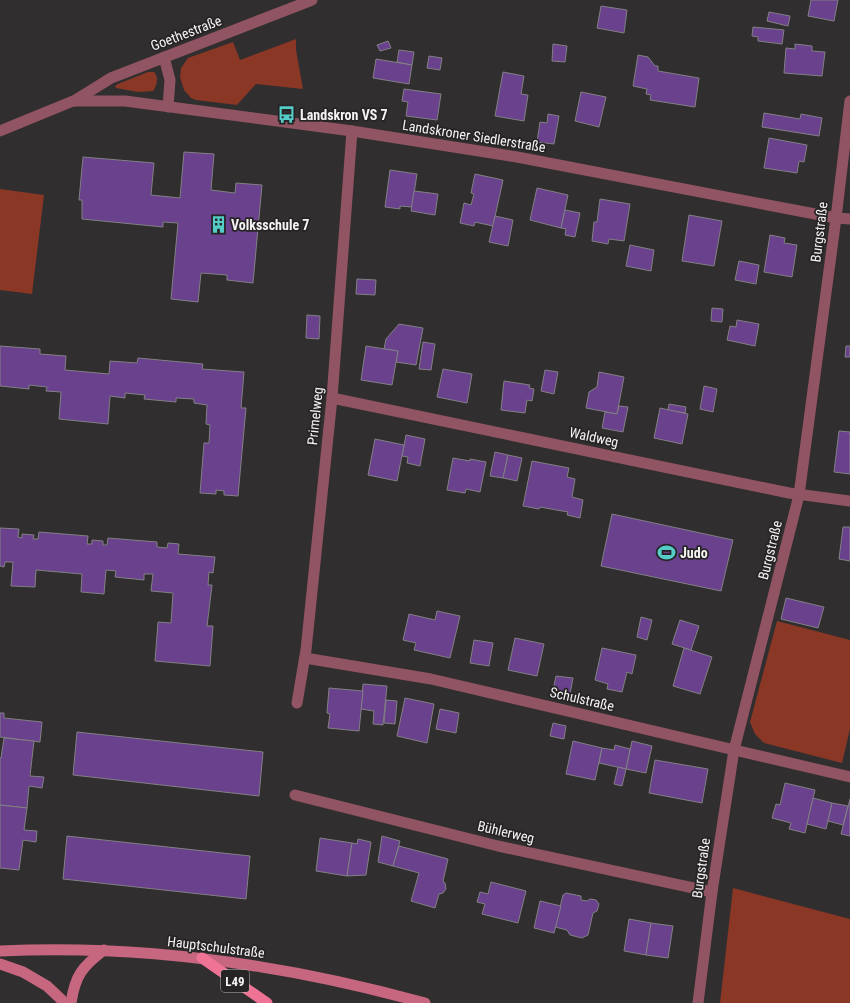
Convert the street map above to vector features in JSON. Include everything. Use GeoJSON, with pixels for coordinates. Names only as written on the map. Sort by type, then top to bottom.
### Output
{"type":"FeatureCollection","features":[{"type":"Feature","properties":{"kind":"main road","name":"Hauptschulstraße"},"geometry":{"type":"LineString","coordinates":[[0,951],[104,950],[202,958],[308,975],[368,988],[425,1003]]}},
{"type":"Feature","properties":{"kind":"main road"},"geometry":{"type":"LineString","coordinates":[[71,1003],[73,988],[78,975],[88,962],[104,950]]}},
{"type":"Feature","properties":{"kind":"main road","name":"L49"},"geometry":{"type":"LineString","coordinates":[[202,958],[267,1003]]}},
{"type":"Feature","properties":{"kind":"main road"},"geometry":{"type":"LineString","coordinates":[[0,964],[23,972],[47,986],[65,1003]]}},
{"type":"Feature","properties":{"kind":"street","name":"Goethestraße"},"geometry":{"type":"LineString","coordinates":[[73,101],[111,78],[312,0]]}},
{"type":"Feature","properties":{"kind":"street"},"geometry":{"type":"LineString","coordinates":[[164,57],[170,80],[168,107]]}},
{"type":"Feature","properties":{"kind":"street","name":"Landskroner Siedlerstraße"},"geometry":{"type":"LineString","coordinates":[[0,131],[73,101],[125,101],[352,131],[517,157],[836,218],[850,218]]}},
{"type":"Feature","properties":{"kind":"street","name":"Burgstraße"},"geometry":{"type":"LineString","coordinates":[[698,1003],[712,892],[734,750],[799,495],[850,101]]}},
{"type":"Feature","properties":{"kind":"street","name":"Primelweg"},"geometry":{"type":"LineString","coordinates":[[297,704],[305,658],[332,398],[352,131]]}},
{"type":"Feature","properties":{"kind":"street","name":"Waldweg"},"geometry":{"type":"LineString","coordinates":[[332,398],[799,495],[850,501]]}},
{"type":"Feature","properties":{"kind":"street","name":"Schulstraße"},"geometry":{"type":"LineString","coordinates":[[305,658],[431,679],[850,777]]}},
{"type":"Feature","properties":{"kind":"street","name":"Bühlerweg"},"geometry":{"type":"LineString","coordinates":[[295,795],[498,846],[712,892]]}},
{"type":"Feature","properties":{"kind":"shaded area"},"geometry":{"type":"Polygon","coordinates":[[[296,39],[296,50],[303,89],[256,84],[237,105],[196,100],[191,98],[184,90],[180,77],[181,68],[188,58],[233,42],[240,60],[296,39]]]}},
{"type":"Feature","properties":{"kind":"shaded area"},"geometry":{"type":"Polygon","coordinates":[[[148,72],[154,72],[157,76],[153,91],[138,92],[116,88],[115,86],[118,84],[148,72]]]}},
{"type":"Feature","properties":{"kind":"shaded area"},"geometry":{"type":"Polygon","coordinates":[[[0,189],[44,195],[32,294],[0,290],[0,189]]]}},
{"type":"Feature","properties":{"kind":"shaded area"},"geometry":{"type":"Polygon","coordinates":[[[777,621],[850,640],[850,729],[842,763],[764,743],[755,734],[750,722],[777,621]]]}},
{"type":"Feature","properties":{"kind":"shaded area"},"geometry":{"type":"Polygon","coordinates":[[[733,888],[850,919],[850,1003],[720,1003],[733,888]]]}},
{"type":"Feature","properties":{"kind":"building"},"geometry":{"type":"Polygon","coordinates":[[[811,0],[838,0],[834,21],[808,16],[811,0]]]}},
{"type":"Feature","properties":{"kind":"building"},"geometry":{"type":"Polygon","coordinates":[[[601,6],[627,10],[624,33],[597,28],[601,6]]]}},
{"type":"Feature","properties":{"kind":"building"},"geometry":{"type":"Polygon","coordinates":[[[769,12],[790,16],[788,26],[767,21],[769,12]]]}},
{"type":"Feature","properties":{"kind":"building"},"geometry":{"type":"Polygon","coordinates":[[[753,27],[784,30],[782,44],[758,41],[758,37],[752,36],[753,27]]]}},
{"type":"Feature","properties":{"kind":"building"},"geometry":{"type":"Polygon","coordinates":[[[388,41],[391,48],[380,51],[377,45],[388,41]]]}},
{"type":"Feature","properties":{"kind":"building"},"geometry":{"type":"Polygon","coordinates":[[[553,44],[567,46],[565,62],[552,61],[553,44]]]}},
{"type":"Feature","properties":{"kind":"building"},"geometry":{"type":"Polygon","coordinates":[[[795,44],[812,46],[812,51],[825,52],[822,76],[784,73],[786,48],[795,49],[795,44]]]}},
{"type":"Feature","properties":{"kind":"building"},"geometry":{"type":"Polygon","coordinates":[[[399,50],[414,52],[412,65],[397,62],[399,50]]]}},
{"type":"Feature","properties":{"kind":"building"},"geometry":{"type":"Polygon","coordinates":[[[638,55],[648,57],[655,66],[658,66],[658,71],[699,78],[695,107],[650,100],[651,95],[646,94],[647,89],[633,86],[638,55]]]}},
{"type":"Feature","properties":{"kind":"building"},"geometry":{"type":"Polygon","coordinates":[[[429,56],[442,58],[440,70],[427,68],[429,56]]]}},
{"type":"Feature","properties":{"kind":"building"},"geometry":{"type":"Polygon","coordinates":[[[376,59],[412,65],[409,84],[373,78],[376,59]]]}},
{"type":"Feature","properties":{"kind":"building"},"geometry":{"type":"Polygon","coordinates":[[[503,72],[524,76],[521,94],[528,95],[524,121],[495,116],[503,72]]]}},
{"type":"Feature","properties":{"kind":"building"},"geometry":{"type":"Polygon","coordinates":[[[404,89],[441,94],[437,120],[406,116],[408,102],[402,101],[404,89]]]}},
{"type":"Feature","properties":{"kind":"building"},"geometry":{"type":"Polygon","coordinates":[[[581,92],[606,97],[599,127],[575,121],[581,92]]]}},
{"type":"Feature","properties":{"kind":"building"},"geometry":{"type":"Polygon","coordinates":[[[764,113],[800,119],[801,114],[822,118],[819,136],[762,127],[764,113]]]}},
{"type":"Feature","properties":{"kind":"building"},"geometry":{"type":"Polygon","coordinates":[[[548,114],[559,116],[554,144],[537,142],[540,122],[547,123],[548,114]]]}},
{"type":"Feature","properties":{"kind":"building"},"geometry":{"type":"Polygon","coordinates":[[[769,138],[807,145],[804,162],[799,161],[797,173],[764,168],[769,138]]]}},
{"type":"Feature","properties":{"kind":"building","name":"Volksschule 7"},"geometry":{"type":"Polygon","coordinates":[[[184,152],[214,154],[211,190],[235,193],[236,183],[262,185],[253,283],[227,280],[227,275],[201,273],[198,302],[171,299],[178,223],[163,222],[163,227],[82,219],[82,200],[79,200],[83,157],[154,163],[151,195],[180,198],[184,152]]]}},
{"type":"Feature","properties":{"kind":"building"},"geometry":{"type":"Polygon","coordinates":[[[390,170],[417,174],[412,207],[400,206],[400,209],[385,207],[390,170]]]}},
{"type":"Feature","properties":{"kind":"building"},"geometry":{"type":"Polygon","coordinates":[[[475,174],[503,180],[493,226],[475,222],[474,226],[460,223],[464,203],[471,205],[474,194],[471,193],[475,174]]]}},
{"type":"Feature","properties":{"kind":"building"},"geometry":{"type":"Polygon","coordinates":[[[537,188],[568,195],[561,228],[530,220],[537,188]]]}},
{"type":"Feature","properties":{"kind":"building"},"geometry":{"type":"Polygon","coordinates":[[[414,191],[438,194],[435,215],[411,211],[414,191]]]}},
{"type":"Feature","properties":{"kind":"building"},"geometry":{"type":"Polygon","coordinates":[[[600,199],[630,204],[624,241],[609,239],[608,244],[592,241],[594,222],[597,222],[600,199]]]}},
{"type":"Feature","properties":{"kind":"building"},"geometry":{"type":"Polygon","coordinates":[[[565,210],[580,213],[575,237],[565,235],[566,229],[561,228],[565,210]]]}},
{"type":"Feature","properties":{"kind":"building"},"geometry":{"type":"Polygon","coordinates":[[[689,215],[722,221],[714,266],[682,261],[689,215]]]}},
{"type":"Feature","properties":{"kind":"building"},"geometry":{"type":"Polygon","coordinates":[[[495,216],[513,220],[508,246],[489,242],[495,216]]]}},
{"type":"Feature","properties":{"kind":"building"},"geometry":{"type":"Polygon","coordinates":[[[770,235],[785,238],[784,243],[797,245],[792,277],[764,272],[770,235]]]}},
{"type":"Feature","properties":{"kind":"building"},"geometry":{"type":"Polygon","coordinates":[[[630,245],[654,250],[651,271],[626,266],[630,245]]]}},
{"type":"Feature","properties":{"kind":"building"},"geometry":{"type":"Polygon","coordinates":[[[739,261],[759,265],[756,284],[735,280],[739,261]]]}},
{"type":"Feature","properties":{"kind":"building"},"geometry":{"type":"Polygon","coordinates":[[[357,279],[376,280],[375,295],[356,294],[357,279]]]}},
{"type":"Feature","properties":{"kind":"building"},"geometry":{"type":"Polygon","coordinates":[[[712,308],[723,309],[722,322],[711,321],[712,308]]]}},
{"type":"Feature","properties":{"kind":"building"},"geometry":{"type":"Polygon","coordinates":[[[307,315],[320,316],[319,339],[306,338],[307,315]]]}},
{"type":"Feature","properties":{"kind":"building"},"geometry":{"type":"Polygon","coordinates":[[[737,320],[759,324],[755,346],[727,340],[730,326],[736,327],[737,320]]]}},
{"type":"Feature","properties":{"kind":"building"},"geometry":{"type":"Polygon","coordinates":[[[399,324],[423,328],[416,365],[396,362],[398,351],[384,349],[386,339],[399,324]]]}},
{"type":"Feature","properties":{"kind":"building"},"geometry":{"type":"Polygon","coordinates":[[[423,342],[435,344],[431,370],[419,369],[423,342]]]}},
{"type":"Feature","properties":{"kind":"building"},"geometry":{"type":"Polygon","coordinates":[[[0,346],[40,349],[40,354],[66,356],[65,370],[109,374],[110,361],[137,363],[138,358],[203,364],[202,369],[244,372],[241,408],[246,408],[238,496],[224,495],[224,491],[216,490],[216,494],[200,493],[204,443],[209,443],[210,425],[206,424],[207,405],[194,403],[194,399],[176,398],[176,402],[144,399],[145,395],[125,393],[125,398],[110,396],[108,424],[59,419],[61,392],[46,391],[47,387],[29,385],[29,389],[0,386],[0,346]]]}},
{"type":"Feature","properties":{"kind":"building"},"geometry":{"type":"Polygon","coordinates":[[[366,346],[398,351],[392,385],[361,380],[366,346]]]}},
{"type":"Feature","properties":{"kind":"building"},"geometry":{"type":"Polygon","coordinates":[[[846,346],[850,346],[850,357],[845,357],[846,346]]]}},
{"type":"Feature","properties":{"kind":"building"},"geometry":{"type":"Polygon","coordinates":[[[443,369],[472,374],[467,403],[437,397],[443,369]]]}},
{"type":"Feature","properties":{"kind":"building"},"geometry":{"type":"Polygon","coordinates":[[[545,370],[558,372],[554,394],[541,391],[545,370]]]}},
{"type":"Feature","properties":{"kind":"building"},"geometry":{"type":"Polygon","coordinates":[[[599,372],[624,377],[617,414],[586,408],[589,392],[597,387],[599,372]]]}},
{"type":"Feature","properties":{"kind":"building"},"geometry":{"type":"Polygon","coordinates":[[[504,381],[530,385],[529,388],[534,389],[532,401],[527,400],[525,413],[501,410],[504,381]]]}},
{"type":"Feature","properties":{"kind":"building"},"geometry":{"type":"Polygon","coordinates":[[[704,386],[717,389],[713,412],[700,409],[704,386]]]}},
{"type":"Feature","properties":{"kind":"building"},"geometry":{"type":"Polygon","coordinates":[[[669,404],[686,407],[685,413],[668,410],[669,404]]]}},
{"type":"Feature","properties":{"kind":"building"},"geometry":{"type":"Polygon","coordinates":[[[619,406],[628,407],[623,432],[602,428],[605,412],[617,414],[619,406]]]}},
{"type":"Feature","properties":{"kind":"building"},"geometry":{"type":"Polygon","coordinates":[[[660,408],[688,414],[682,444],[654,438],[660,408]]]}},
{"type":"Feature","properties":{"kind":"building"},"geometry":{"type":"Polygon","coordinates":[[[839,431],[850,432],[850,474],[834,472],[839,431]]]}},
{"type":"Feature","properties":{"kind":"building"},"geometry":{"type":"Polygon","coordinates":[[[406,435],[425,439],[420,466],[407,463],[408,457],[402,456],[406,435]]]}},
{"type":"Feature","properties":{"kind":"building"},"geometry":{"type":"Polygon","coordinates":[[[375,439],[404,445],[397,481],[368,475],[375,439]]]}},
{"type":"Feature","properties":{"kind":"building"},"geometry":{"type":"Polygon","coordinates":[[[495,452],[508,455],[503,478],[490,476],[495,452]]]}},
{"type":"Feature","properties":{"kind":"building"},"geometry":{"type":"Polygon","coordinates":[[[508,455],[522,458],[517,481],[503,478],[508,455]]]}},
{"type":"Feature","properties":{"kind":"building"},"geometry":{"type":"Polygon","coordinates":[[[453,458],[486,462],[480,492],[466,489],[465,493],[447,490],[453,458]]]}},
{"type":"Feature","properties":{"kind":"building"},"geometry":{"type":"Polygon","coordinates":[[[532,461],[569,468],[567,477],[575,479],[572,497],[583,500],[580,518],[567,515],[568,512],[540,507],[539,509],[523,506],[532,461]]]}},
{"type":"Feature","properties":{"kind":"building","name":"Judo"},"geometry":{"type":"Polygon","coordinates":[[[612,514],[733,540],[721,591],[601,566],[612,514]]]}},
{"type":"Feature","properties":{"kind":"building"},"geometry":{"type":"Polygon","coordinates":[[[843,527],[850,527],[850,561],[839,559],[843,527]]]}},
{"type":"Feature","properties":{"kind":"building"},"geometry":{"type":"Polygon","coordinates":[[[0,528],[19,529],[18,537],[22,538],[22,534],[34,535],[33,539],[38,539],[39,532],[88,536],[87,544],[92,544],[92,540],[103,541],[103,545],[107,545],[108,538],[157,542],[157,547],[167,548],[168,543],[179,544],[178,554],[215,557],[213,573],[209,572],[208,585],[212,585],[207,626],[213,626],[210,666],[155,661],[158,622],[171,623],[173,593],[151,591],[153,574],[144,574],[144,580],[115,577],[116,571],[106,570],[104,594],[81,592],[82,574],[36,570],[35,587],[11,586],[13,562],[5,562],[4,567],[0,566],[0,528]]]}},
{"type":"Feature","properties":{"kind":"building"},"geometry":{"type":"Polygon","coordinates":[[[786,598],[824,607],[818,628],[781,619],[786,598]]]}},
{"type":"Feature","properties":{"kind":"building"},"geometry":{"type":"Polygon","coordinates":[[[437,611],[460,616],[450,658],[414,650],[416,643],[403,640],[409,614],[435,620],[437,611]]]}},
{"type":"Feature","properties":{"kind":"building"},"geometry":{"type":"Polygon","coordinates":[[[641,617],[652,620],[647,640],[637,637],[641,617]]]}},
{"type":"Feature","properties":{"kind":"building"},"geometry":{"type":"Polygon","coordinates":[[[680,620],[699,626],[691,650],[672,644],[680,620]]]}},
{"type":"Feature","properties":{"kind":"building"},"geometry":{"type":"Polygon","coordinates":[[[515,638],[544,644],[537,676],[508,670],[515,638]]]}},
{"type":"Feature","properties":{"kind":"building"},"geometry":{"type":"Polygon","coordinates":[[[474,640],[493,643],[489,666],[470,663],[474,640]]]}},
{"type":"Feature","properties":{"kind":"building"},"geometry":{"type":"Polygon","coordinates":[[[602,648],[636,655],[632,674],[627,672],[622,692],[607,689],[608,684],[595,680],[602,648]]]}},
{"type":"Feature","properties":{"kind":"building"},"geometry":{"type":"Polygon","coordinates":[[[684,648],[712,657],[700,694],[673,686],[684,648]]]}},
{"type":"Feature","properties":{"kind":"building"},"geometry":{"type":"Polygon","coordinates":[[[556,676],[573,678],[569,699],[552,695],[556,676]]]}},
{"type":"Feature","properties":{"kind":"building"},"geometry":{"type":"Polygon","coordinates":[[[363,684],[387,686],[383,725],[373,724],[374,711],[361,709],[363,684]]]}},
{"type":"Feature","properties":{"kind":"building"},"geometry":{"type":"Polygon","coordinates":[[[329,688],[363,691],[359,731],[328,728],[330,714],[327,713],[329,688]]]}},
{"type":"Feature","properties":{"kind":"building"},"geometry":{"type":"Polygon","coordinates":[[[405,698],[434,704],[427,743],[397,736],[405,698]]]}},
{"type":"Feature","properties":{"kind":"building"},"geometry":{"type":"Polygon","coordinates":[[[386,700],[397,701],[395,724],[384,723],[386,700]]]}},
{"type":"Feature","properties":{"kind":"building"},"geometry":{"type":"Polygon","coordinates":[[[440,709],[459,713],[456,733],[436,729],[440,709]]]}},
{"type":"Feature","properties":{"kind":"building"},"geometry":{"type":"Polygon","coordinates":[[[0,713],[4,713],[4,718],[42,722],[40,742],[0,737],[0,713]]]}},
{"type":"Feature","properties":{"kind":"building"},"geometry":{"type":"Polygon","coordinates":[[[553,723],[566,726],[564,739],[550,736],[553,723]]]}},
{"type":"Feature","properties":{"kind":"building"},"geometry":{"type":"Polygon","coordinates":[[[77,732],[263,752],[259,796],[73,775],[77,732]]]}},
{"type":"Feature","properties":{"kind":"building"},"geometry":{"type":"Polygon","coordinates":[[[4,738],[34,741],[30,776],[44,777],[42,788],[29,786],[27,808],[0,805],[0,758],[4,738]]]}},
{"type":"Feature","properties":{"kind":"building"},"geometry":{"type":"Polygon","coordinates":[[[573,741],[602,748],[595,780],[566,774],[573,741]]]}},
{"type":"Feature","properties":{"kind":"building"},"geometry":{"type":"Polygon","coordinates":[[[632,741],[652,746],[646,773],[626,769],[632,741]]]}},
{"type":"Feature","properties":{"kind":"building"},"geometry":{"type":"Polygon","coordinates":[[[615,745],[630,749],[626,769],[599,763],[602,748],[614,750],[615,745]]]}},
{"type":"Feature","properties":{"kind":"building"},"geometry":{"type":"Polygon","coordinates":[[[655,760],[708,769],[702,803],[649,793],[655,760]]]}},
{"type":"Feature","properties":{"kind":"building"},"geometry":{"type":"Polygon","coordinates":[[[618,767],[626,769],[622,786],[614,784],[618,767]]]}},
{"type":"Feature","properties":{"kind":"building"},"geometry":{"type":"Polygon","coordinates":[[[785,783],[815,790],[805,833],[789,829],[791,823],[772,818],[776,804],[780,805],[785,783]]]}},
{"type":"Feature","properties":{"kind":"building"},"geometry":{"type":"Polygon","coordinates":[[[813,798],[832,803],[826,829],[807,824],[813,798]]]}},
{"type":"Feature","properties":{"kind":"building"},"geometry":{"type":"Polygon","coordinates":[[[850,799],[850,836],[841,834],[850,799]]]}},
{"type":"Feature","properties":{"kind":"building"},"geometry":{"type":"Polygon","coordinates":[[[832,803],[848,806],[843,825],[828,821],[832,803]]]}},
{"type":"Feature","properties":{"kind":"building"},"geometry":{"type":"Polygon","coordinates":[[[0,805],[27,808],[24,830],[37,831],[36,842],[23,840],[19,870],[0,868],[0,805]]]}},
{"type":"Feature","properties":{"kind":"building"},"geometry":{"type":"Polygon","coordinates":[[[67,836],[250,856],[246,899],[63,879],[67,836]]]}},
{"type":"Feature","properties":{"kind":"building"},"geometry":{"type":"Polygon","coordinates":[[[382,836],[400,841],[393,866],[378,862],[382,836]]]}},
{"type":"Feature","properties":{"kind":"building"},"geometry":{"type":"Polygon","coordinates":[[[320,838],[352,843],[347,876],[316,871],[320,838]]]}},
{"type":"Feature","properties":{"kind":"building"},"geometry":{"type":"Polygon","coordinates":[[[358,839],[371,842],[366,875],[347,876],[352,843],[357,844],[358,839]]]}},
{"type":"Feature","properties":{"kind":"building"},"geometry":{"type":"Polygon","coordinates":[[[399,846],[448,859],[443,881],[446,889],[443,893],[439,894],[435,908],[411,901],[419,873],[393,866],[399,846]]]}},
{"type":"Feature","properties":{"kind":"building"},"geometry":{"type":"Polygon","coordinates":[[[491,882],[526,891],[518,923],[482,914],[485,904],[477,902],[480,892],[488,894],[491,882]]]}},
{"type":"Feature","properties":{"kind":"building"},"geometry":{"type":"Polygon","coordinates":[[[566,893],[581,896],[581,900],[596,900],[599,904],[597,911],[593,913],[588,935],[582,938],[570,935],[567,930],[555,927],[563,895],[566,893]]]}},
{"type":"Feature","properties":{"kind":"building"},"geometry":{"type":"Polygon","coordinates":[[[540,901],[561,906],[554,933],[534,928],[540,901]]]}},
{"type":"Feature","properties":{"kind":"building"},"geometry":{"type":"Polygon","coordinates":[[[629,919],[651,923],[646,955],[624,951],[629,919]]]}},
{"type":"Feature","properties":{"kind":"building"},"geometry":{"type":"Polygon","coordinates":[[[651,923],[673,926],[668,958],[646,955],[651,923]]]}},
{"type":"Feature","properties":{"kind":"place","name":"Landskron VS 7"},"geometry":{"type":"Point","coordinates":[287,115]}},
{"type":"Feature","properties":{"kind":"place","name":"Volksschule 7"},"geometry":{"type":"Point","coordinates":[218,225]}},
{"type":"Feature","properties":{"kind":"place","name":"Judo"},"geometry":{"type":"Point","coordinates":[667,553]}}]}
